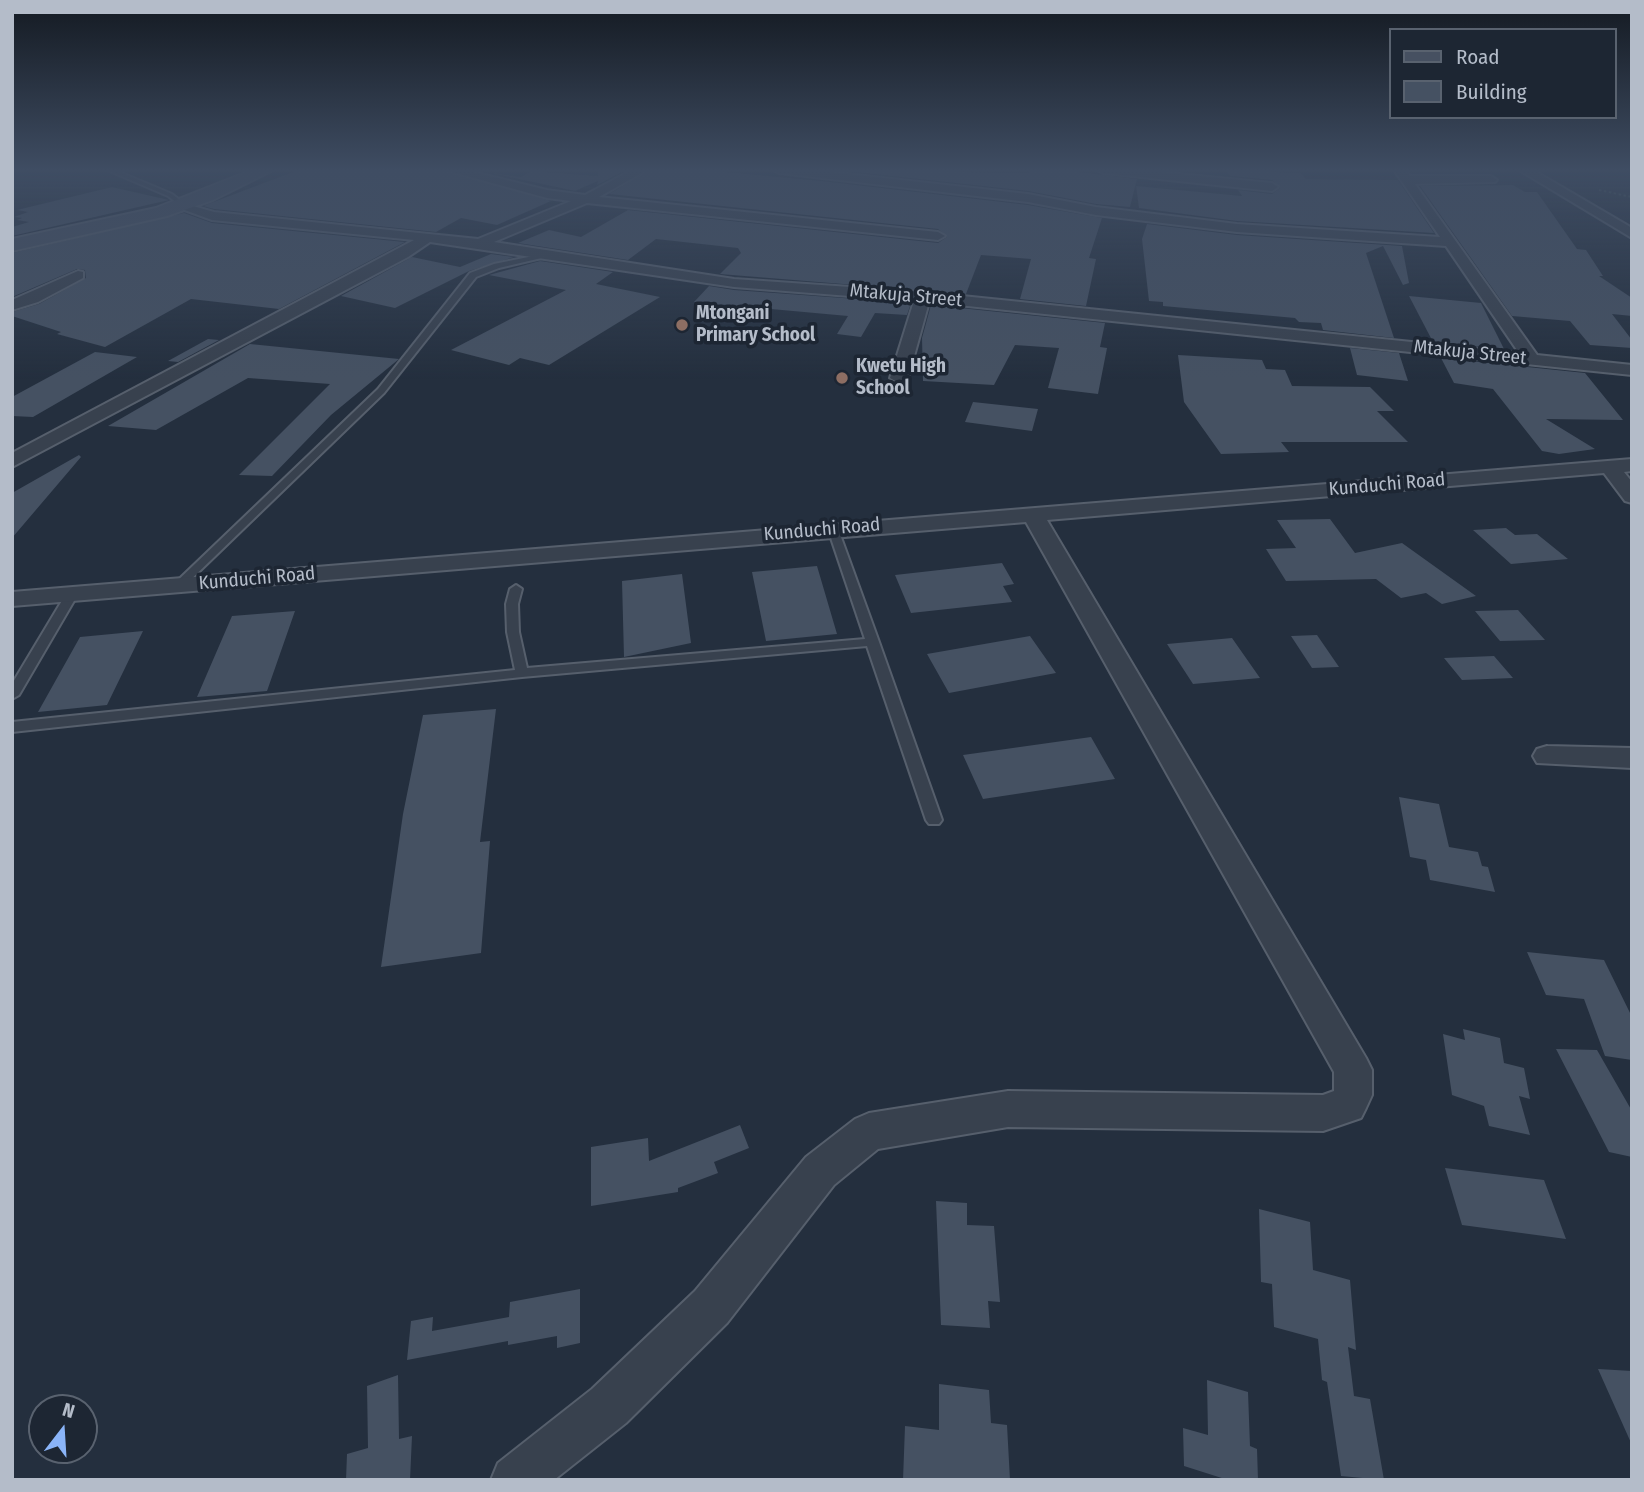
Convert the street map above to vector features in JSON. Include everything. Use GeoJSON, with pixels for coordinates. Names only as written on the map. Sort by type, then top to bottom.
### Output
{"type":"FeatureCollection","features":[{"type":"Feature","properties":{"kind":"street"},"geometry":{"type":"LineString","coordinates":[[12,245],[38,240]]}},
{"type":"Feature","properties":{"kind":"street"},"geometry":{"type":"LineString","coordinates":[[12,461],[369,272],[424,240]]}},
{"type":"Feature","properties":{"kind":"street","name":"Mtakuja Street"},"geometry":{"type":"LineString","coordinates":[[455,240],[734,283],[923,297],[1632,370]]}},
{"type":"Feature","properties":{"kind":"street"},"geometry":{"type":"LineString","coordinates":[[479,243],[487,240]]}},
{"type":"Feature","properties":{"kind":"street"},"geometry":{"type":"LineString","coordinates":[[1411,240],[1447,242],[1531,359]]}},
{"type":"Feature","properties":{"kind":"street"},"geometry":{"type":"LineString","coordinates":[[12,305],[33,299],[78,275]]}},
{"type":"Feature","properties":{"kind":"street"},"geometry":{"type":"LineString","coordinates":[[899,378],[923,297]]}},
{"type":"Feature","properties":{"kind":"street"},"geometry":{"type":"LineString","coordinates":[[1621,466],[1632,497]]}},
{"type":"Feature","properties":{"kind":"street","name":"Kunduchi Road"},"geometry":{"type":"LineString","coordinates":[[12,599],[1621,466]]}},
{"type":"Feature","properties":{"kind":"street"},"geometry":{"type":"LineString","coordinates":[[514,1480],[609,1406],[710,1307],[820,1171],[869,1132],[1008,1109],[1323,1114],[1347,1105],[1353,1095],[1353,1070],[1032,513]]}},
{"type":"Feature","properties":{"kind":"street"},"geometry":{"type":"LineString","coordinates":[[1547,756],[1632,758]]}},
{"type":"Feature","properties":{"kind":"lane"},"geometry":{"type":"LineString","coordinates":[[178,586],[381,391],[473,275],[497,266],[548,255]]}},
{"type":"Feature","properties":{"kind":"lane"},"geometry":{"type":"LineString","coordinates":[[834,529],[934,820]]}},
{"type":"Feature","properties":{"kind":"lane"},"geometry":{"type":"LineString","coordinates":[[516,589],[512,604],[513,632],[522,673]]}},
{"type":"Feature","properties":{"kind":"lane"},"geometry":{"type":"LineString","coordinates":[[12,695],[72,594]]}},
{"type":"Feature","properties":{"kind":"lane"},"geometry":{"type":"LineString","coordinates":[[12,727],[522,673],[873,642]]}},
{"type":"Feature","properties":{"kind":"building"},"geometry":{"type":"Polygon","coordinates":[[[70,240],[381,240],[405,242],[279,309],[191,299],[105,347],[57,334],[61,332],[12,316],[12,312],[39,304],[86,278],[85,270],[77,269],[12,297],[12,253],[70,240]]]}},
{"type":"Feature","properties":{"kind":"building"},"geometry":{"type":"Polygon","coordinates":[[[526,240],[655,240],[628,260],[518,243],[526,240]]]}},
{"type":"Feature","properties":{"kind":"building"},"geometry":{"type":"Polygon","coordinates":[[[662,240],[906,240],[938,243],[943,240],[1095,240],[1089,258],[1096,259],[1086,306],[1020,299],[1031,259],[981,255],[966,294],[720,274],[741,253],[738,248],[662,240]]]}},
{"type":"Feature","properties":{"kind":"building"},"geometry":{"type":"Polygon","coordinates":[[[1142,240],[1306,240],[1402,246],[1409,283],[1403,285],[1383,246],[1366,253],[1394,338],[1323,330],[1321,323],[1299,322],[1295,318],[1163,306],[1163,302],[1149,301],[1142,240]]]}},
{"type":"Feature","properties":{"kind":"building"},"geometry":{"type":"Polygon","coordinates":[[[1458,240],[1570,240],[1577,249],[1586,250],[1603,276],[1599,276],[1632,298],[1632,316],[1612,314],[1632,340],[1632,348],[1590,345],[1570,321],[1512,316],[1458,240]]]}},
{"type":"Feature","properties":{"kind":"building"},"geometry":{"type":"Polygon","coordinates":[[[491,254],[514,257],[469,271],[395,308],[341,296],[412,257],[460,267],[491,254]]]}},
{"type":"Feature","properties":{"kind":"building"},"geometry":{"type":"Polygon","coordinates":[[[540,261],[613,272],[596,284],[660,297],[549,365],[520,358],[509,365],[451,350],[566,290],[489,275],[540,261]]]}},
{"type":"Feature","properties":{"kind":"building"},"geometry":{"type":"Polygon","coordinates":[[[709,286],[911,303],[907,315],[875,313],[861,337],[837,334],[848,316],[694,302],[709,286]]]}},
{"type":"Feature","properties":{"kind":"building"},"geometry":{"type":"Polygon","coordinates":[[[1409,296],[1481,303],[1504,349],[1433,342],[1409,296]]]}},
{"type":"Feature","properties":{"kind":"building"},"geometry":{"type":"Polygon","coordinates":[[[931,305],[1105,323],[1100,347],[1107,348],[1098,394],[1048,388],[1059,348],[1015,345],[994,385],[923,381],[922,338],[931,305]]]}},
{"type":"Feature","properties":{"kind":"building"},"geometry":{"type":"Polygon","coordinates":[[[208,339],[219,340],[178,362],[168,361],[208,339]]]}},
{"type":"Feature","properties":{"kind":"building"},"geometry":{"type":"Polygon","coordinates":[[[250,344],[399,359],[331,415],[272,476],[239,475],[330,384],[248,378],[156,430],[108,426],[250,344]]]}},
{"type":"Feature","properties":{"kind":"building"},"geometry":{"type":"Polygon","coordinates":[[[1350,348],[1399,353],[1408,381],[1357,375],[1350,348]]]}},
{"type":"Feature","properties":{"kind":"building"},"geometry":{"type":"Polygon","coordinates":[[[95,352],[137,357],[33,417],[12,416],[12,397],[95,352]]]}},
{"type":"Feature","properties":{"kind":"building"},"geometry":{"type":"Polygon","coordinates":[[[1178,355],[1262,360],[1266,369],[1285,370],[1292,386],[1370,387],[1394,411],[1377,411],[1408,442],[1281,442],[1289,452],[1221,454],[1184,402],[1178,355]]]}},
{"type":"Feature","properties":{"kind":"building"},"geometry":{"type":"Polygon","coordinates":[[[1441,358],[1585,373],[1623,420],[1546,419],[1595,449],[1559,454],[1542,451],[1493,389],[1454,383],[1441,358]]]}},
{"type":"Feature","properties":{"kind":"building"},"geometry":{"type":"Polygon","coordinates":[[[973,402],[1038,409],[1032,431],[965,422],[973,402]]]}},
{"type":"Feature","properties":{"kind":"building"},"geometry":{"type":"Polygon","coordinates":[[[79,455],[81,457],[12,538],[12,493],[79,455]]]}},
{"type":"Feature","properties":{"kind":"building"},"geometry":{"type":"Polygon","coordinates":[[[1330,519],[1355,553],[1402,543],[1476,596],[1442,604],[1426,593],[1401,598],[1376,579],[1286,581],[1266,549],[1296,548],[1277,520],[1330,519]]]}},
{"type":"Feature","properties":{"kind":"building"},"geometry":{"type":"Polygon","coordinates":[[[1506,528],[1515,535],[1537,534],[1568,559],[1511,564],[1473,530],[1506,528]]]}},
{"type":"Feature","properties":{"kind":"building"},"geometry":{"type":"Polygon","coordinates":[[[1002,563],[1014,584],[1003,586],[1012,602],[911,613],[895,575],[1002,563]]]}},
{"type":"Feature","properties":{"kind":"building"},"geometry":{"type":"Polygon","coordinates":[[[817,566],[837,634],[766,641],[752,572],[817,566]]]}},
{"type":"Feature","properties":{"kind":"building"},"geometry":{"type":"Polygon","coordinates":[[[682,574],[691,643],[624,657],[622,581],[682,574]]]}},
{"type":"Feature","properties":{"kind":"building"},"geometry":{"type":"Polygon","coordinates":[[[1518,610],[1545,640],[1500,641],[1475,611],[1518,610]]]}},
{"type":"Feature","properties":{"kind":"building"},"geometry":{"type":"Polygon","coordinates":[[[295,611],[267,691],[197,697],[232,616],[295,611]]]}},
{"type":"Feature","properties":{"kind":"building"},"geometry":{"type":"Polygon","coordinates":[[[143,631],[107,705],[38,712],[80,637],[143,631]]]}},
{"type":"Feature","properties":{"kind":"building"},"geometry":{"type":"Polygon","coordinates":[[[1317,635],[1339,667],[1312,668],[1291,636],[1317,635]]]}},
{"type":"Feature","properties":{"kind":"building"},"geometry":{"type":"Polygon","coordinates":[[[1030,636],[1056,673],[949,693],[927,654],[1030,636]]]}},
{"type":"Feature","properties":{"kind":"building"},"geometry":{"type":"Polygon","coordinates":[[[1232,638],[1260,678],[1193,684],[1167,644],[1232,638]]]}},
{"type":"Feature","properties":{"kind":"building"},"geometry":{"type":"Polygon","coordinates":[[[1494,656],[1513,678],[1462,680],[1444,658],[1494,656]]]}},
{"type":"Feature","properties":{"kind":"building"},"geometry":{"type":"Polygon","coordinates":[[[496,709],[480,842],[490,841],[481,953],[381,967],[403,814],[423,715],[496,709]]]}},
{"type":"Feature","properties":{"kind":"building"},"geometry":{"type":"Polygon","coordinates":[[[1091,737],[1115,779],[983,799],[963,755],[1091,737]]]}},
{"type":"Feature","properties":{"kind":"building"},"geometry":{"type":"Polygon","coordinates":[[[1399,797],[1439,804],[1449,847],[1478,852],[1482,866],[1488,867],[1495,892],[1430,880],[1426,860],[1410,857],[1399,797]]]}},
{"type":"Feature","properties":{"kind":"building"},"geometry":{"type":"Polygon","coordinates":[[[1527,952],[1604,960],[1632,1017],[1632,1060],[1605,1056],[1584,999],[1546,995],[1527,952]]]}},
{"type":"Feature","properties":{"kind":"building"},"geometry":{"type":"Polygon","coordinates":[[[1463,1029],[1500,1038],[1504,1063],[1524,1068],[1530,1099],[1519,1096],[1530,1135],[1489,1126],[1484,1106],[1452,1095],[1443,1034],[1465,1040],[1463,1029]]]}},
{"type":"Feature","properties":{"kind":"building"},"geometry":{"type":"Polygon","coordinates":[[[1556,1049],[1597,1050],[1632,1111],[1632,1157],[1609,1152],[1556,1049]]]}},
{"type":"Feature","properties":{"kind":"building"},"geometry":{"type":"Polygon","coordinates":[[[740,1125],[749,1148],[714,1162],[718,1173],[678,1188],[678,1192],[591,1206],[591,1147],[648,1138],[649,1161],[740,1125]]]}},
{"type":"Feature","properties":{"kind":"building"},"geometry":{"type":"Polygon","coordinates":[[[1445,1168],[1544,1180],[1566,1239],[1462,1225],[1445,1168]]]}},
{"type":"Feature","properties":{"kind":"building"},"geometry":{"type":"Polygon","coordinates":[[[936,1201],[967,1203],[967,1225],[994,1226],[1000,1302],[988,1301],[990,1328],[941,1325],[936,1201]]]}},
{"type":"Feature","properties":{"kind":"building"},"geometry":{"type":"Polygon","coordinates":[[[1259,1209],[1310,1222],[1313,1270],[1350,1280],[1356,1350],[1348,1347],[1354,1396],[1370,1399],[1384,1480],[1341,1476],[1327,1382],[1322,1380],[1318,1339],[1274,1327],[1272,1284],[1261,1282],[1259,1209]]]}},
{"type":"Feature","properties":{"kind":"building"},"geometry":{"type":"Polygon","coordinates":[[[580,1289],[580,1343],[557,1348],[557,1336],[508,1345],[508,1341],[407,1360],[411,1321],[433,1317],[432,1331],[509,1317],[510,1302],[580,1289]]]}},
{"type":"Feature","properties":{"kind":"building"},"geometry":{"type":"Polygon","coordinates":[[[1598,1369],[1632,1371],[1632,1445],[1598,1369]]]}},
{"type":"Feature","properties":{"kind":"building"},"geometry":{"type":"Polygon","coordinates":[[[398,1375],[399,1439],[412,1436],[410,1480],[346,1480],[347,1454],[368,1448],[367,1386],[398,1375]]]}},
{"type":"Feature","properties":{"kind":"building"},"geometry":{"type":"Polygon","coordinates":[[[1207,1380],[1248,1392],[1250,1446],[1257,1449],[1258,1480],[1228,1480],[1184,1466],[1183,1428],[1208,1435],[1207,1380]]]}},
{"type":"Feature","properties":{"kind":"building"},"geometry":{"type":"Polygon","coordinates":[[[939,1384],[989,1390],[991,1423],[1007,1425],[1010,1480],[903,1480],[905,1426],[939,1430],[939,1384]]]}},
{"type":"Feature","properties":{"kind":"place","name":"Mtongani Primary School"},"geometry":{"type":"Point","coordinates":[682,325]}},
{"type":"Feature","properties":{"kind":"place","name":"Kwetu High School"},"geometry":{"type":"Point","coordinates":[842,378]}}]}
